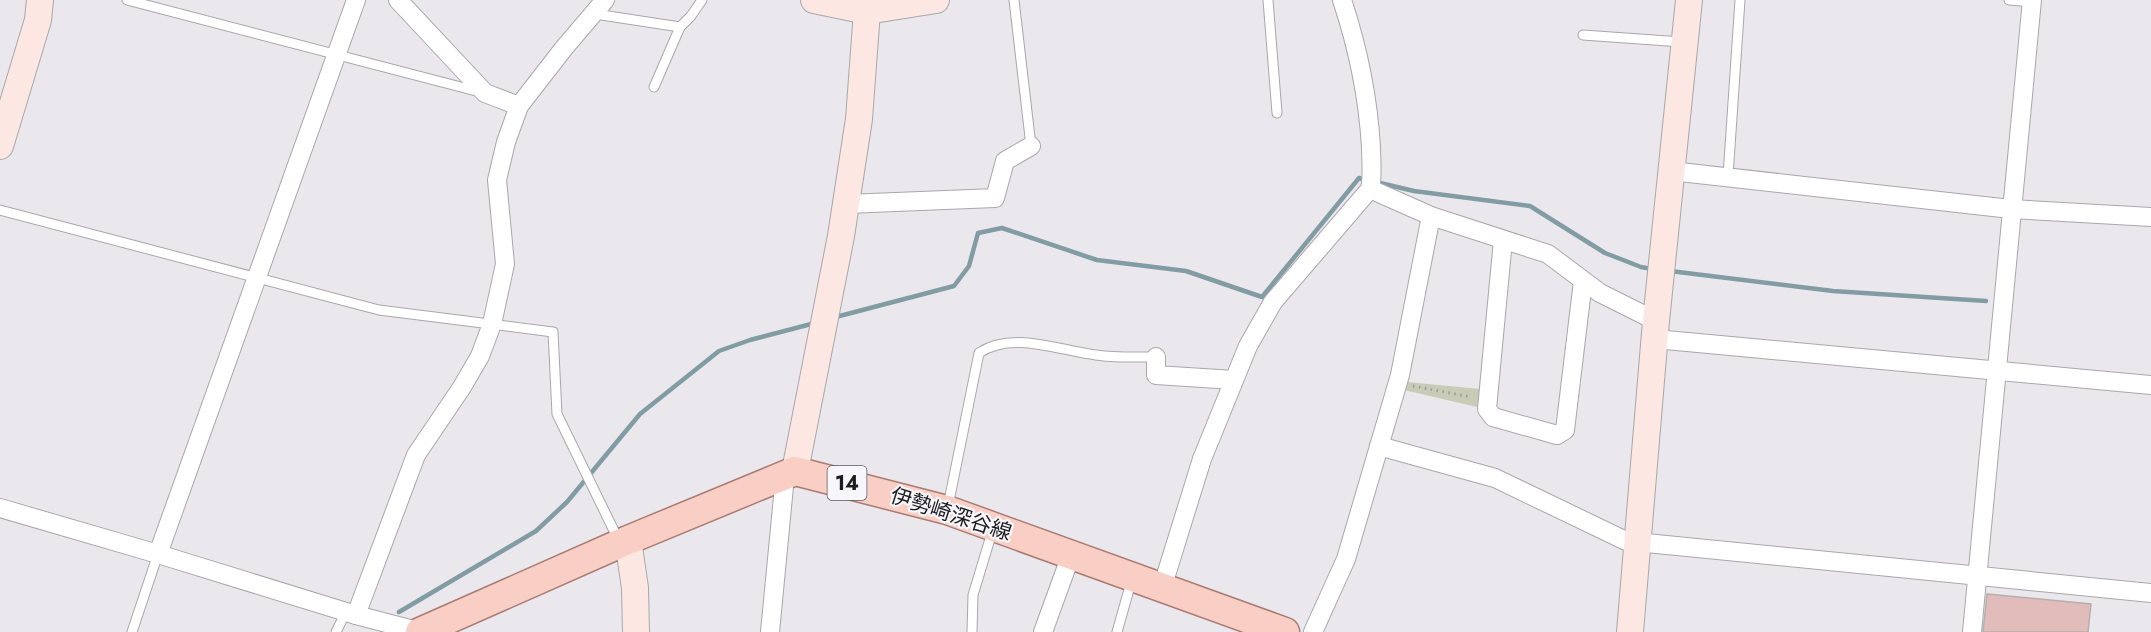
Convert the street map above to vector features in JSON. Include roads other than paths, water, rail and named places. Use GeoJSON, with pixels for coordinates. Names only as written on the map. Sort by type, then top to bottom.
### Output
{"type":"FeatureCollection","features":[{"type":"Feature","properties":{"kind":"main road","name":"伊勢崎深谷線"},"geometry":{"type":"LineString","coordinates":[[790,473],[835,480],[947,510],[1285,632]]}},
{"type":"Feature","properties":{"kind":"main road"},"geometry":{"type":"LineString","coordinates":[[420,632],[624,542],[790,473]]}},
{"type":"Feature","properties":{"kind":"street"},"geometry":{"type":"LineString","coordinates":[[0,146],[38,20],[40,0]]}},
{"type":"Feature","properties":{"kind":"street"},"geometry":{"type":"LineString","coordinates":[[158,554],[356,0]]}},
{"type":"Feature","properties":{"kind":"street"},"geometry":{"type":"LineString","coordinates":[[398,0],[485,93],[519,106]]}},
{"type":"Feature","properties":{"kind":"street"},"geometry":{"type":"LineString","coordinates":[[814,0],[868,5],[936,0]]}},
{"type":"Feature","properties":{"kind":"street"},"geometry":{"type":"LineString","coordinates":[[1162,588],[1202,459],[1248,346],[1273,302],[1370,189],[1372,177],[1369,112],[1353,35],[1342,0]]}},
{"type":"Feature","properties":{"kind":"street"},"geometry":{"type":"LineString","coordinates":[[1630,632],[1655,330],[1689,0]]}},
{"type":"Feature","properties":{"kind":"street"},"geometry":{"type":"LineString","coordinates":[[1972,632],[2032,1]]}},
{"type":"Feature","properties":{"kind":"street"},"geometry":{"type":"LineString","coordinates":[[770,632],[790,473],[846,204],[859,120],[868,5]]}},
{"type":"Feature","properties":{"kind":"street"},"geometry":{"type":"LineString","coordinates":[[351,614],[416,455],[480,356],[492,324],[505,264],[497,180],[506,142],[519,106],[564,48],[600,7]]}},
{"type":"Feature","properties":{"kind":"street"},"geometry":{"type":"LineString","coordinates":[[846,204],[995,198],[1005,161],[1031,146]]}},
{"type":"Feature","properties":{"kind":"street"},"geometry":{"type":"LineString","coordinates":[[1671,171],[2011,208],[2151,217]]}},
{"type":"Feature","properties":{"kind":"street"},"geometry":{"type":"LineString","coordinates":[[1370,189],[1431,216],[1548,254],[1655,330],[2151,386]]}},
{"type":"Feature","properties":{"kind":"street"},"geometry":{"type":"LineString","coordinates":[[1313,632],[1346,559],[1397,383],[1431,216]]}},
{"type":"Feature","properties":{"kind":"street"},"geometry":{"type":"LineString","coordinates":[[1503,240],[1487,409],[1492,417],[1557,435],[1564,430],[1583,281]]}},
{"type":"Feature","properties":{"kind":"street"},"geometry":{"type":"LineString","coordinates":[[1156,357],[1156,375],[1234,380]]}},
{"type":"Feature","properties":{"kind":"street"},"geometry":{"type":"LineString","coordinates":[[1379,446],[1495,478],[1626,541],[2151,593]]}},
{"type":"Feature","properties":{"kind":"street"},"geometry":{"type":"LineString","coordinates":[[0,508],[351,614],[420,632]]}},
{"type":"Feature","properties":{"kind":"street"},"geometry":{"type":"LineString","coordinates":[[624,542],[635,588],[636,632]]}},
{"type":"Feature","properties":{"kind":"street"},"geometry":{"type":"LineString","coordinates":[[1043,632],[1071,555]]}},
{"type":"Feature","properties":{"kind":"lane"},"geometry":{"type":"LineString","coordinates":[[127,0],[485,93]]}},
{"type":"Feature","properties":{"kind":"lane"},"geometry":{"type":"LineString","coordinates":[[654,87],[680,27],[702,0]]}},
{"type":"Feature","properties":{"kind":"lane"},"geometry":{"type":"LineString","coordinates":[[1014,0],[1031,146]]}},
{"type":"Feature","properties":{"kind":"lane"},"geometry":{"type":"LineString","coordinates":[[1268,0],[1277,113]]}},
{"type":"Feature","properties":{"kind":"lane"},"geometry":{"type":"LineString","coordinates":[[1728,176],[1740,0]]}},
{"type":"Feature","properties":{"kind":"lane"},"geometry":{"type":"LineString","coordinates":[[2008,0],[2032,1]]}},
{"type":"Feature","properties":{"kind":"lane"},"geometry":{"type":"LineString","coordinates":[[600,7],[680,27]]}},
{"type":"Feature","properties":{"kind":"lane"},"geometry":{"type":"LineString","coordinates":[[1583,35],[1684,42]]}},
{"type":"Feature","properties":{"kind":"lane"},"geometry":{"type":"LineString","coordinates":[[0,210],[379,310],[553,332],[557,414],[624,542]]}},
{"type":"Feature","properties":{"kind":"lane"},"geometry":{"type":"LineString","coordinates":[[947,510],[979,353],[986,348],[1016,342],[1097,356],[1156,357]]}},
{"type":"Feature","properties":{"kind":"lane"},"geometry":{"type":"LineString","coordinates":[[972,632],[973,596],[994,527]]}},
{"type":"Feature","properties":{"kind":"lane"},"geometry":{"type":"LineString","coordinates":[[132,632],[158,554]]}},
{"type":"Feature","properties":{"kind":"lane"},"geometry":{"type":"LineString","coordinates":[[1117,632],[1133,577]]}},
{"type":"Feature","properties":{"kind":"lane"},"geometry":{"type":"LineString","coordinates":[[336,632],[351,614]]}},
{"type":"Feature","properties":{"kind":"waterway"},"geometry":{"type":"LineString","coordinates":[[832,318],[954,286],[969,266],[978,233],[1002,228],[1097,260],[1186,271],[1262,297],[1359,178],[1368,181]]}},
{"type":"Feature","properties":{"kind":"waterway"},"geometry":{"type":"LineString","coordinates":[[1376,182],[1414,191],[1530,206],[1605,253],[1652,269]]}},
{"type":"Feature","properties":{"kind":"waterway"},"geometry":{"type":"LineString","coordinates":[[1670,271],[1833,291],[1986,301]]}},
{"type":"Feature","properties":{"kind":"waterway"},"geometry":{"type":"LineString","coordinates":[[399,612],[536,531],[567,502],[640,414],[719,351],[750,340],[815,323]]}}]}
